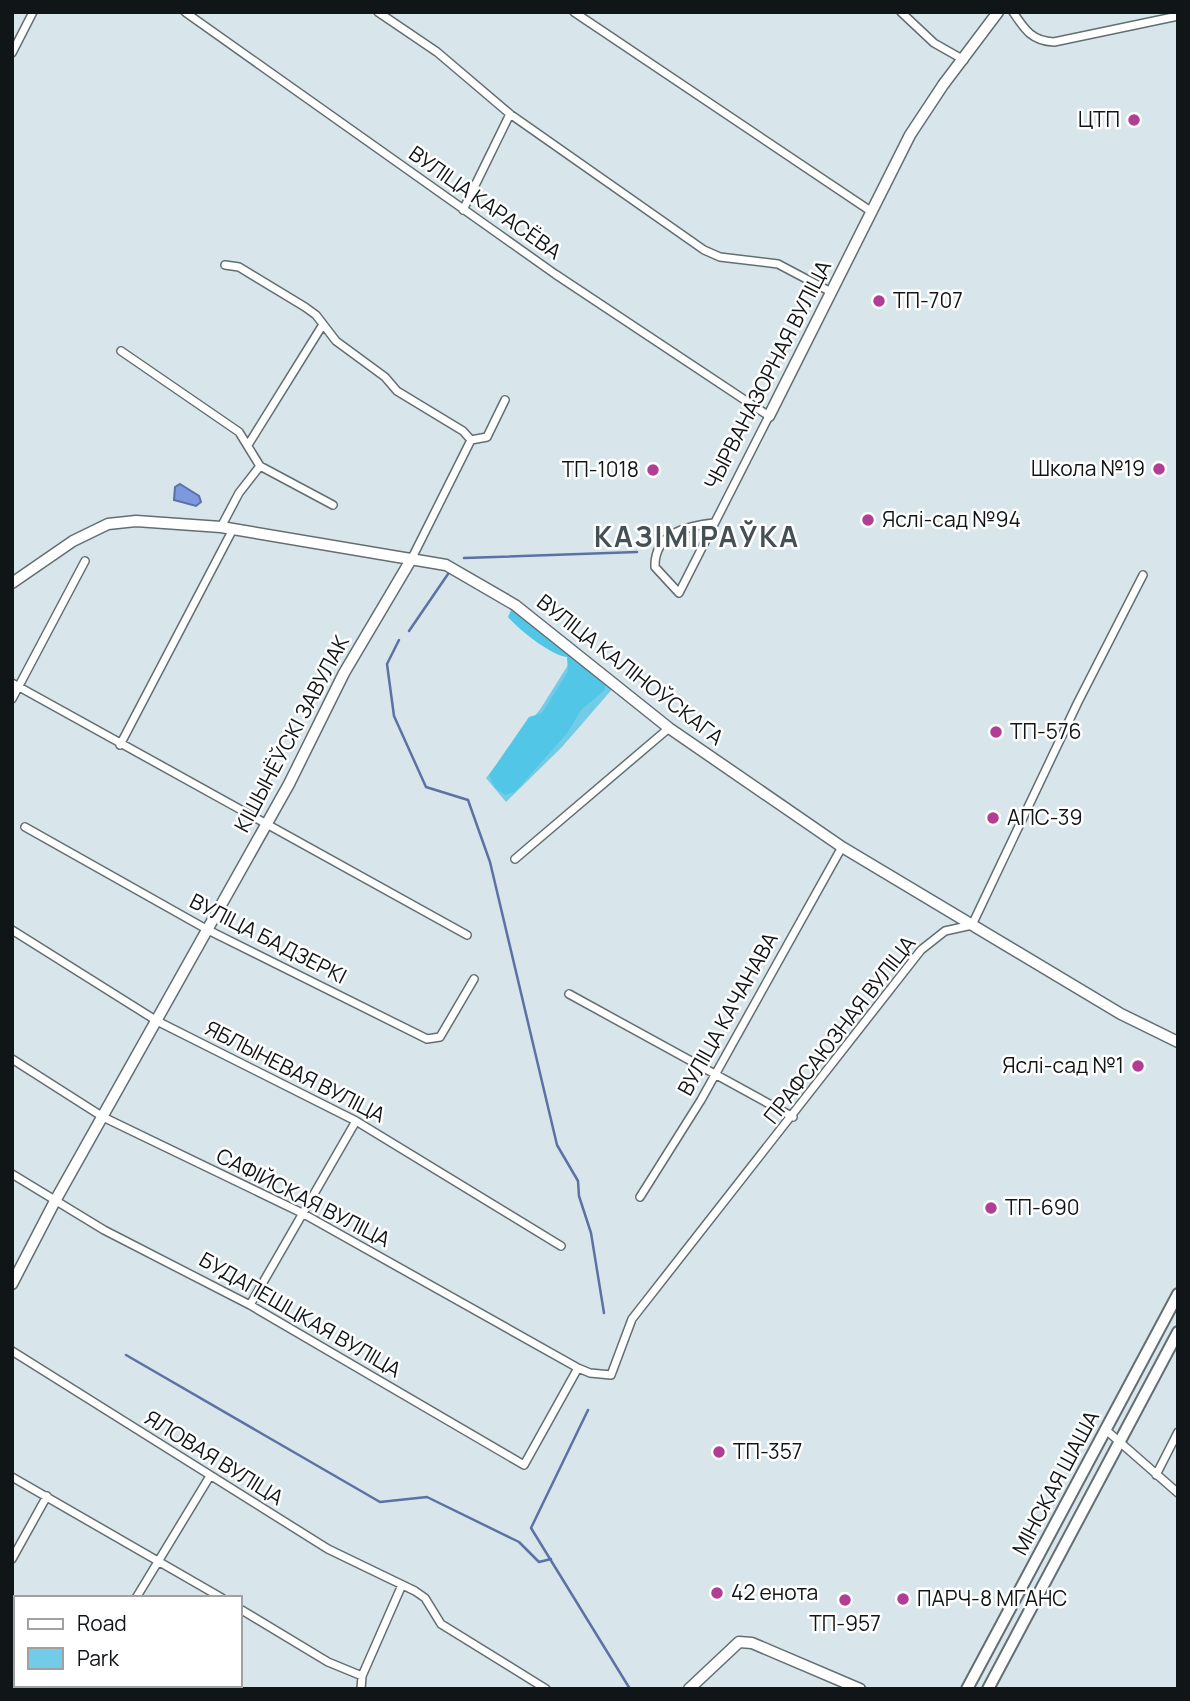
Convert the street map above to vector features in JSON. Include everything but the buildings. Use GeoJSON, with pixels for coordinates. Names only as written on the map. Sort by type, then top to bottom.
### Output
{"type":"FeatureCollection","features":[{"type":"Feature","properties":{"kind":"main road","name":"МІНСКАЯ ШАША"},"geometry":{"type":"LineString","coordinates":[[967,1689],[1178,1294]]}},
{"type":"Feature","properties":{"kind":"main road","name":"МІНСКАЯ ШАША"},"geometry":{"type":"LineString","coordinates":[[988,1689],[1178,1332]]}},
{"type":"Feature","properties":{"kind":"street"},"geometry":{"type":"LineString","coordinates":[[12,53],[33,12]]}},
{"type":"Feature","properties":{"kind":"street","name":"ВУЛІЦА КАРАСЁВА"},"geometry":{"type":"LineString","coordinates":[[185,12],[463,210],[769,416]]}},
{"type":"Feature","properties":{"kind":"street"},"geometry":{"type":"LineString","coordinates":[[377,12],[437,52],[510,114],[704,250],[720,257],[778,264],[831,292]]}},
{"type":"Feature","properties":{"kind":"street"},"geometry":{"type":"LineString","coordinates":[[574,12],[872,212]]}},
{"type":"Feature","properties":{"kind":"street"},"geometry":{"type":"LineString","coordinates":[[901,12],[934,43],[964,60]]}},
{"type":"Feature","properties":{"kind":"street","name":"ЧЫРВАНАЗОРНАЯ ВУЛІЦА"},"geometry":{"type":"LineString","coordinates":[[714,523],[670,532],[665,539],[655,567],[679,593],[910,135],[943,85],[998,12]]}},
{"type":"Feature","properties":{"kind":"street"},"geometry":{"type":"LineString","coordinates":[[1013,12],[1031,36],[1039,42],[1054,42],[1178,16]]}},
{"type":"Feature","properties":{"kind":"street"},"geometry":{"type":"LineString","coordinates":[[463,210],[510,114]]}},
{"type":"Feature","properties":{"kind":"street"},"geometry":{"type":"LineString","coordinates":[[225,265],[239,267],[305,307],[316,315],[336,341],[384,377],[397,391],[463,431],[471,440]]}},
{"type":"Feature","properties":{"kind":"street"},"geometry":{"type":"LineString","coordinates":[[248,445],[323,326]]}},
{"type":"Feature","properties":{"kind":"street"},"geometry":{"type":"LineString","coordinates":[[121,351],[239,432],[260,466],[333,505]]}},
{"type":"Feature","properties":{"kind":"street"},"geometry":{"type":"LineString","coordinates":[[471,440],[487,437],[505,400]]}},
{"type":"Feature","properties":{"kind":"street"},"geometry":{"type":"LineString","coordinates":[[412,558],[471,440]]}},
{"type":"Feature","properties":{"kind":"street"},"geometry":{"type":"LineString","coordinates":[[221,527],[239,493],[260,466]]}},
{"type":"Feature","properties":{"kind":"street","name":"ВУЛІЦА КАЛІНОЎСКАГА"},"geometry":{"type":"LineString","coordinates":[[12,583],[73,541],[108,524],[150,521],[221,527],[232,531],[446,565],[515,605],[669,728],[842,847],[1121,1014],[1178,1042]]}},
{"type":"Feature","properties":{"kind":"street"},"geometry":{"type":"LineString","coordinates":[[120,745],[232,531]]}},
{"type":"Feature","properties":{"kind":"street","name":"КІШЫНЁЎСКІ ЗАВУЛАК"},"geometry":{"type":"LineString","coordinates":[[208,930],[266,826],[344,673],[412,558]]}},
{"type":"Feature","properties":{"kind":"street"},"geometry":{"type":"LineString","coordinates":[[12,699],[15,685],[85,561]]}},
{"type":"Feature","properties":{"kind":"street"},"geometry":{"type":"LineString","coordinates":[[972,925],[1078,702],[1143,575]]}},
{"type":"Feature","properties":{"kind":"street"},"geometry":{"type":"LineString","coordinates":[[15,685],[467,936]]}},
{"type":"Feature","properties":{"kind":"street"},"geometry":{"type":"LineString","coordinates":[[515,859],[669,728]]}},
{"type":"Feature","properties":{"kind":"street","name":"ВУЛІЦА БАДЗЕРКІ"},"geometry":{"type":"LineString","coordinates":[[25,827],[208,930],[432,1040],[440,1037],[474,979]]}},
{"type":"Feature","properties":{"kind":"street","name":"ВУЛІЦА КАЧАНАВА"},"geometry":{"type":"LineString","coordinates":[[640,1197],[714,1074],[842,847]]}},
{"type":"Feature","properties":{"kind":"street","name":"ПРАФСАЮЗНАЯ ВУЛІЦА"},"geometry":{"type":"LineString","coordinates":[[579,1368],[590,1373],[611,1375],[632,1319],[793,1117],[921,950],[945,931],[972,925]]}},
{"type":"Feature","properties":{"kind":"street","name":"ЯБЛЫНЕВАЯ ВУЛІЦА"},"geometry":{"type":"LineString","coordinates":[[12,930],[157,1021],[356,1121],[561,1247]]}},
{"type":"Feature","properties":{"kind":"street"},"geometry":{"type":"LineString","coordinates":[[12,1284],[55,1201],[208,930]]}},
{"type":"Feature","properties":{"kind":"street"},"geometry":{"type":"LineString","coordinates":[[569,994],[793,1117]]}},
{"type":"Feature","properties":{"kind":"street","name":"САФІЙСКАЯ ВУЛІЦА"},"geometry":{"type":"LineString","coordinates":[[12,1059],[103,1117],[302,1213],[579,1368]]}},
{"type":"Feature","properties":{"kind":"street"},"geometry":{"type":"LineString","coordinates":[[250,1305],[356,1121]]}},
{"type":"Feature","properties":{"kind":"street","name":"БУДАПЕШЦКАЯ ВУЛІЦА"},"geometry":{"type":"LineString","coordinates":[[12,1174],[55,1201],[250,1305],[524,1465],[579,1368]]}},
{"type":"Feature","properties":{"kind":"street","name":"ЯЛОВАЯ ВУЛІЦА"},"geometry":{"type":"LineString","coordinates":[[12,1351],[328,1549],[425,1598],[442,1625],[545,1689]]}},
{"type":"Feature","properties":{"kind":"street"},"geometry":{"type":"LineString","coordinates":[[1106,1430],[1178,1493]]}},
{"type":"Feature","properties":{"kind":"street"},"geometry":{"type":"LineString","coordinates":[[1156,1475],[1178,1432]]}},
{"type":"Feature","properties":{"kind":"street"},"geometry":{"type":"LineString","coordinates":[[137,1596],[157,1558],[210,1476]]}},
{"type":"Feature","properties":{"kind":"street"},"geometry":{"type":"LineString","coordinates":[[12,1477],[157,1558],[219,1596]]}},
{"type":"Feature","properties":{"kind":"street"},"geometry":{"type":"LineString","coordinates":[[12,1559],[47,1496]]}},
{"type":"Feature","properties":{"kind":"street"},"geometry":{"type":"LineString","coordinates":[[361,1689],[362,1676],[402,1585]]}},
{"type":"Feature","properties":{"kind":"street"},"geometry":{"type":"LineString","coordinates":[[242,1610],[328,1662],[362,1676]]}},
{"type":"Feature","properties":{"kind":"street"},"geometry":{"type":"LineString","coordinates":[[689,1689],[739,1642],[752,1643],[860,1689]]}},
{"type":"Feature","properties":{"kind":"green space"},"geometry":{"type":"Polygon","coordinates":[[[575,654],[614,687],[562,747],[506,802],[486,778],[541,708],[575,654]]]}},
{"type":"Feature","properties":{"kind":"shaded area"},"geometry":{"type":"Polygon","coordinates":[[[180,484],[199,496],[201,502],[196,506],[174,500],[175,487],[180,484]]]}},
{"type":"Feature","properties":{"kind":"shaded area"},"geometry":{"type":"Polygon","coordinates":[[[511,610],[528,619],[599,676],[605,682],[605,690],[581,710],[568,732],[515,792],[505,795],[495,788],[489,775],[529,717],[542,713],[568,672],[567,657],[544,647],[519,628],[508,617],[511,610]]]}},
{"type":"Feature","properties":{"kind":"waterway"},"geometry":{"type":"LineString","coordinates":[[464,558],[637,552]]}},
{"type":"Feature","properties":{"kind":"waterway"},"geometry":{"type":"LineString","coordinates":[[409,631],[448,574]]}},
{"type":"Feature","properties":{"kind":"waterway"},"geometry":{"type":"LineString","coordinates":[[399,640],[387,664],[394,716],[426,787],[468,800],[490,862],[557,1145],[578,1181],[579,1196],[591,1233],[604,1313]]}},
{"type":"Feature","properties":{"kind":"waterway"},"geometry":{"type":"LineString","coordinates":[[126,1355],[380,1502],[427,1497],[519,1542],[539,1562],[551,1559]]}},
{"type":"Feature","properties":{"kind":"waterway"},"geometry":{"type":"LineString","coordinates":[[588,1410],[531,1528],[630,1689]]}},
{"type":"Feature","properties":{"kind":"place","name":"ЦТП"},"geometry":{"type":"Point","coordinates":[1134,120]}},
{"type":"Feature","properties":{"kind":"place","name":"ТП-707"},"geometry":{"type":"Point","coordinates":[879,301]}},
{"type":"Feature","properties":{"kind":"place","name":"Школа №19"},"geometry":{"type":"Point","coordinates":[1159,469]}},
{"type":"Feature","properties":{"kind":"place","name":"ТП-1018"},"geometry":{"type":"Point","coordinates":[653,470]}},
{"type":"Feature","properties":{"kind":"place","name":"Яслі-сад №94"},"geometry":{"type":"Point","coordinates":[868,520]}},
{"type":"Feature","properties":{"kind":"place","name":"ТП-576"},"geometry":{"type":"Point","coordinates":[996,732]}},
{"type":"Feature","properties":{"kind":"place","name":"АПС-39"},"geometry":{"type":"Point","coordinates":[993,818]}},
{"type":"Feature","properties":{"kind":"place","name":"Яслі-сад №1"},"geometry":{"type":"Point","coordinates":[1138,1066]}},
{"type":"Feature","properties":{"kind":"place","name":"ТП-690"},"geometry":{"type":"Point","coordinates":[991,1208]}},
{"type":"Feature","properties":{"kind":"place","name":"ТП-357"},"geometry":{"type":"Point","coordinates":[719,1452]}},
{"type":"Feature","properties":{"kind":"place","name":"42 енота"},"geometry":{"type":"Point","coordinates":[717,1593]}},
{"type":"Feature","properties":{"kind":"place","name":"ПАРЧ-8 МГАНС"},"geometry":{"type":"Point","coordinates":[903,1599]}},
{"type":"Feature","properties":{"kind":"place","name":"ТП-957"},"geometry":{"type":"Point","coordinates":[845,1600]}},
{"type":"Feature","properties":{"kind":"district","name":"КАЗІМІРАЎКА"},"geometry":{"type":"Point","coordinates":[697,537]}}]}
